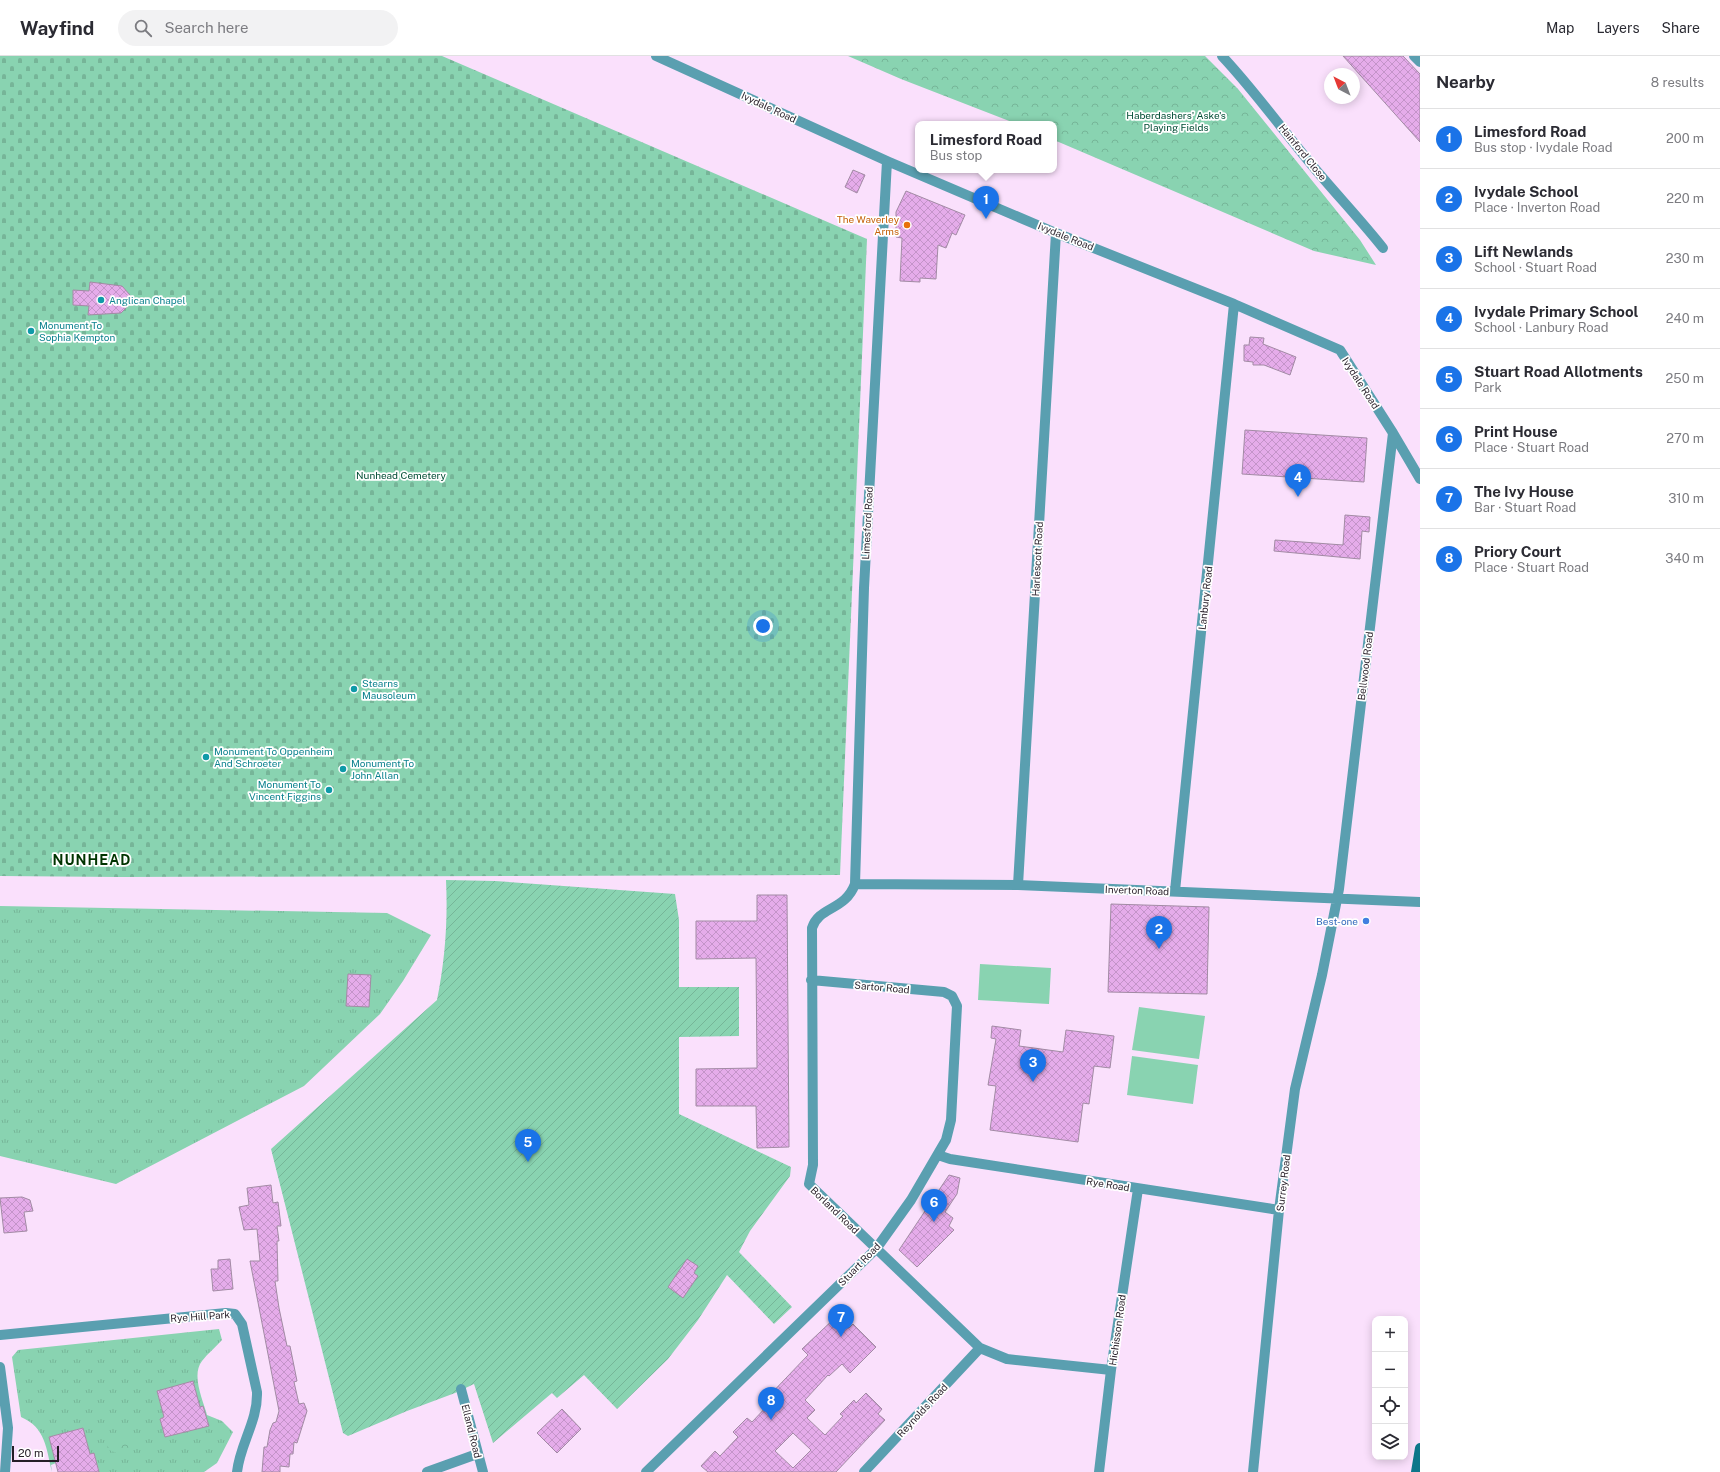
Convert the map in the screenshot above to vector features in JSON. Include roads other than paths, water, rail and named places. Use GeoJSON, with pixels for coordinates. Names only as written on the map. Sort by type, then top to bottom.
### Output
{"type":"FeatureCollection","features":[{"type":"Feature","properties":{"kind":"street","name":"Ivydale Road"},"geometry":{"type":"LineString","coordinates":[[656,56],[915,173]]}},
{"type":"Feature","properties":{"kind":"street","name":"Hainford Close"},"geometry":{"type":"LineString","coordinates":[[1222,56],[1244,80],[1312,165],[1354,211],[1383,248]]}},
{"type":"Feature","properties":{"kind":"street"},"geometry":{"type":"LineString","coordinates":[[1414,56],[1420,62]]}},
{"type":"Feature","properties":{"kind":"street","name":"Limesford Road"},"geometry":{"type":"LineString","coordinates":[[855,884],[864,588],[887,161]]}},
{"type":"Feature","properties":{"kind":"street","name":"Ivydale Road"},"geometry":{"type":"LineString","coordinates":[[915,173],[1056,233],[1234,304],[1340,350],[1420,478]]}},
{"type":"Feature","properties":{"kind":"street","name":"Harlescott Road"},"geometry":{"type":"LineString","coordinates":[[1018,885],[1056,233]]}},
{"type":"Feature","properties":{"kind":"street","name":"Lanbury Road"},"geometry":{"type":"LineString","coordinates":[[1175,891],[1234,304]]}},
{"type":"Feature","properties":{"kind":"street","name":"Bellwood Road"},"geometry":{"type":"LineString","coordinates":[[1337,898],[1393,433]]}},
{"type":"Feature","properties":{"kind":"street","name":"Inverton Road"},"geometry":{"type":"LineString","coordinates":[[855,884],[1018,885],[1420,902]]}},
{"type":"Feature","properties":{"kind":"street","name":"Borland Road"},"geometry":{"type":"LineString","coordinates":[[855,884],[846,900],[819,916],[814,921],[812,928],[811,980],[813,1165],[809,1184],[980,1348],[1007,1358],[1111,1370]]}},
{"type":"Feature","properties":{"kind":"street","name":"Surrey Road"},"geometry":{"type":"LineString","coordinates":[[1253,1472],[1279,1210],[1295,1089],[1322,975],[1337,898]]}},
{"type":"Feature","properties":{"kind":"street","name":"Sartor Road"},"geometry":{"type":"LineString","coordinates":[[811,980],[944,992],[952,996]]}},
{"type":"Feature","properties":{"kind":"street","name":"Stuart Road"},"geometry":{"type":"LineString","coordinates":[[646,1472],[876,1249],[911,1200],[946,1140],[949,1127],[953,1096],[956,1006],[952,996]]}},
{"type":"Feature","properties":{"kind":"street","name":"Rye Road"},"geometry":{"type":"LineString","coordinates":[[938,1155],[950,1159],[1279,1210]]}},
{"type":"Feature","properties":{"kind":"street","name":"Hichisson Road"},"geometry":{"type":"LineString","coordinates":[[1098,1472],[1111,1370],[1138,1188]]}},
{"type":"Feature","properties":{"kind":"street","name":"Rye Hill Park"},"geometry":{"type":"LineString","coordinates":[[0,1335],[226,1313],[235,1314],[242,1324],[257,1392],[256,1413],[240,1456],[237,1472]]}},
{"type":"Feature","properties":{"kind":"street","name":"Reynolds Road"},"geometry":{"type":"LineString","coordinates":[[864,1472],[980,1348]]}},
{"type":"Feature","properties":{"kind":"street"},"geometry":{"type":"LineString","coordinates":[[0,1367],[8,1428],[5,1472]]}},
{"type":"Feature","properties":{"kind":"street","name":"Elland Road"},"geometry":{"type":"LineString","coordinates":[[461,1389],[483,1472]]}},
{"type":"Feature","properties":{"kind":"street"},"geometry":{"type":"LineString","coordinates":[[1416,1472],[1420,1448]]}},
{"type":"Feature","properties":{"kind":"street"},"geometry":{"type":"LineString","coordinates":[[427,1472],[477,1454]]}},
{"type":"Feature","properties":{"kind":"place","name":"Limesford Road"},"geometry":{"type":"Point","coordinates":[986,219]}},
{"type":"Feature","properties":{"kind":"place","name":"The Waverley Arms"},"geometry":{"type":"Point","coordinates":[907,225]}},
{"type":"Feature","properties":{"kind":"place","name":"Anglican Chapel"},"geometry":{"type":"Point","coordinates":[101,300]}},
{"type":"Feature","properties":{"kind":"place","name":"Monument To Sophia Kempton"},"geometry":{"type":"Point","coordinates":[31,331]}},
{"type":"Feature","properties":{"kind":"place","name":"Ivydale Primary School"},"geometry":{"type":"Point","coordinates":[1298,497]}},
{"type":"Feature","properties":{"kind":"place","name":"Stearns Mausoleum"},"geometry":{"type":"Point","coordinates":[354,689]}},
{"type":"Feature","properties":{"kind":"place","name":"Monument To Oppenheim And Schroeter"},"geometry":{"type":"Point","coordinates":[206,757]}},
{"type":"Feature","properties":{"kind":"place","name":"Monument To John Allan"},"geometry":{"type":"Point","coordinates":[343,769]}},
{"type":"Feature","properties":{"kind":"place","name":"Monument To Vincent Figgins"},"geometry":{"type":"Point","coordinates":[329,790]}},
{"type":"Feature","properties":{"kind":"place","name":"Best-one"},"geometry":{"type":"Point","coordinates":[1366,921]}},
{"type":"Feature","properties":{"kind":"place","name":"Ivydale School"},"geometry":{"type":"Point","coordinates":[1159,949]}},
{"type":"Feature","properties":{"kind":"place","name":"Lift Newlands"},"geometry":{"type":"Point","coordinates":[1033,1082]}},
{"type":"Feature","properties":{"kind":"place","name":"Stuart Road Allotments"},"geometry":{"type":"Point","coordinates":[528,1162]}},
{"type":"Feature","properties":{"kind":"place","name":"Print House"},"geometry":{"type":"Point","coordinates":[934,1222]}},
{"type":"Feature","properties":{"kind":"place","name":"The Ivy House"},"geometry":{"type":"Point","coordinates":[841,1337]}},
{"type":"Feature","properties":{"kind":"place","name":"Priory Court"},"geometry":{"type":"Point","coordinates":[771,1420]}},
{"type":"Feature","properties":{"kind":"district","name":"NUNHEAD"},"geometry":{"type":"Point","coordinates":[92,860]}},
{"type":"Feature","properties":{"kind":"park label","name":"Haberdashers' Aske's Playing Fields"},"geometry":{"type":"Point","coordinates":[1176,120]}},
{"type":"Feature","properties":{"kind":"park label","name":"Nunhead Cemetery"},"geometry":{"type":"Point","coordinates":[401,475]}}]}
